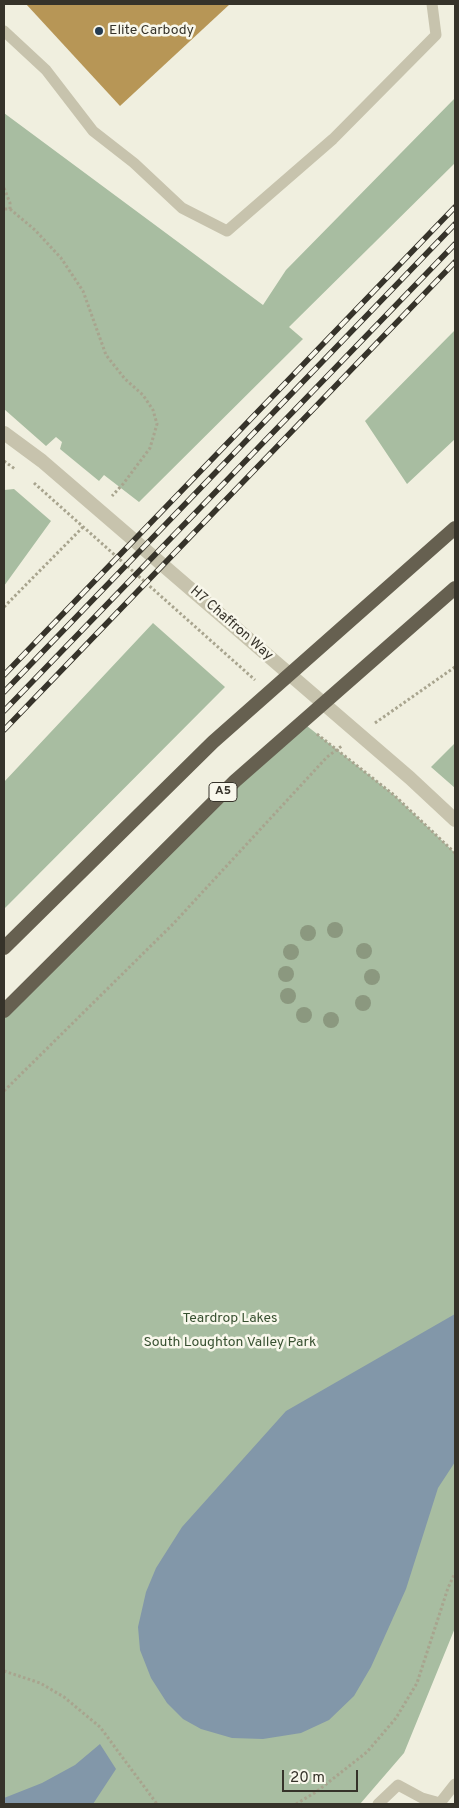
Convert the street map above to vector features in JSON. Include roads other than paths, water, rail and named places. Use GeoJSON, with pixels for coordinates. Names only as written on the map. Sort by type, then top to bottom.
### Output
{"type":"FeatureCollection","features":[{"type":"Feature","properties":{"kind":"highway"},"geometry":{"type":"LineString","coordinates":[[4,948],[213,742],[455,528]]}},
{"type":"Feature","properties":{"kind":"highway","name":"A5"},"geometry":{"type":"LineString","coordinates":[[4,1011],[235,780],[455,588]]}},
{"type":"Feature","properties":{"kind":"street","name":"H7 Chaffron Way"},"geometry":{"type":"LineString","coordinates":[[4,433],[42,462],[410,778],[455,820]]}},
{"type":"Feature","properties":{"kind":"lane"},"geometry":{"type":"LineString","coordinates":[[4,30],[46,70],[93,131],[134,163],[182,208],[227,231],[333,139],[436,35],[432,4]]}},
{"type":"Feature","properties":{"kind":"lane"},"geometry":{"type":"LineString","coordinates":[[378,1804],[398,1785],[422,1798],[440,1803],[455,1784]]}},
{"type":"Feature","properties":{"kind":"water"},"geometry":{"type":"Polygon","coordinates":[[[455,1314],[455,1462],[438,1488],[406,1589],[371,1667],[354,1696],[329,1720],[301,1733],[263,1739],[232,1738],[201,1729],[183,1719],[167,1703],[151,1678],[140,1650],[138,1627],[146,1592],[156,1568],[182,1527],[286,1411],[455,1314]]]}},
{"type":"Feature","properties":{"kind":"water"},"geometry":{"type":"Polygon","coordinates":[[[100,1744],[116,1769],[93,1804],[4,1804],[4,1798],[42,1783],[75,1765],[100,1744]]]}},
{"type":"Feature","properties":{"kind":"railway"},"geometry":{"type":"LineString","coordinates":[[4,675],[455,207]]}},
{"type":"Feature","properties":{"kind":"railway"},"geometry":{"type":"LineString","coordinates":[[4,692],[455,224]]}},
{"type":"Feature","properties":{"kind":"railway"},"geometry":{"type":"LineString","coordinates":[[4,711],[455,244]]}},
{"type":"Feature","properties":{"kind":"railway"},"geometry":{"type":"LineString","coordinates":[[4,730],[455,262]]}},
{"type":"Feature","properties":{"kind":"place","name":"Elite Carbody"},"geometry":{"type":"Point","coordinates":[99,31]}},
{"type":"Feature","properties":{"kind":"park label","name":"Teardrop Lakes"},"geometry":{"type":"Point","coordinates":[230,1319]}},
{"type":"Feature","properties":{"kind":"park label","name":"South Loughton Valley Park"},"geometry":{"type":"Point","coordinates":[230,1343]}}]}
